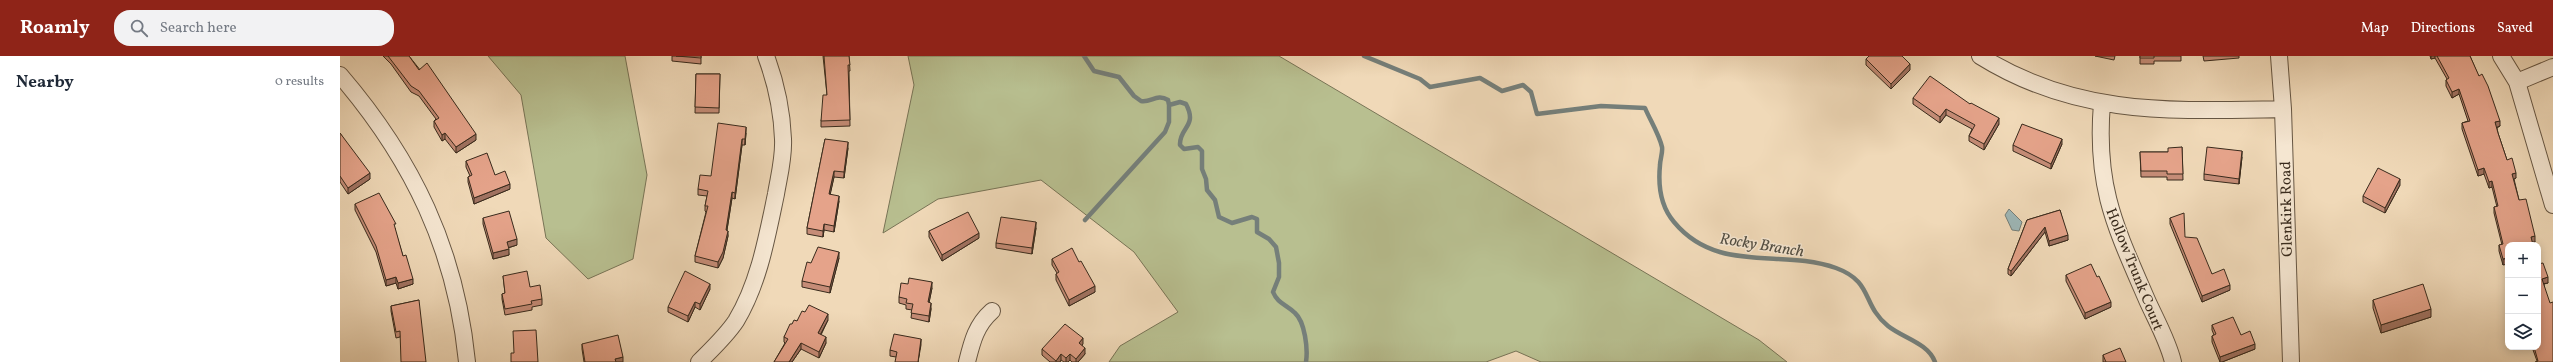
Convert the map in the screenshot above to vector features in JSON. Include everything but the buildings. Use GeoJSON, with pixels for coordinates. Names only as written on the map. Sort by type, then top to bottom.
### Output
{"type":"FeatureCollection","features":[{"type":"Feature","properties":{"kind":"street"},"geometry":{"type":"LineString","coordinates":[[699,362],[716,346],[741,312],[755,279],[769,231],[784,140],[780,107],[766,56]]}},
{"type":"Feature","properties":{"kind":"street"},"geometry":{"type":"LineString","coordinates":[[1980,56],[2025,80],[2102,103],[2170,111],[2283,109]]}},
{"type":"Feature","properties":{"kind":"street","name":"Glenkirk Road"},"geometry":{"type":"LineString","coordinates":[[2279,56],[2283,109],[2291,362]]}},
{"type":"Feature","properties":{"kind":"street"},"geometry":{"type":"LineString","coordinates":[[2501,56],[2517,82],[2553,205]]}},
{"type":"Feature","properties":{"kind":"street"},"geometry":{"type":"LineString","coordinates":[[2517,82],[2553,67]]}},
{"type":"Feature","properties":{"kind":"street"},"geometry":{"type":"LineString","coordinates":[[340,75],[387,134],[410,172],[428,209],[443,247],[455,286],[467,362]]}},
{"type":"Feature","properties":{"kind":"street","name":"Hollow Trunk Court"},"geometry":{"type":"LineString","coordinates":[[2102,103],[2100,133],[2105,193],[2113,222],[2173,362]]}},
{"type":"Feature","properties":{"kind":"street"},"geometry":{"type":"LineString","coordinates":[[967,362],[972,339],[980,324],[992,312]]}},
{"type":"Feature","properties":{"kind":"green space"},"geometry":{"type":"Polygon","coordinates":[[[488,56],[625,56],[647,175],[633,259],[588,279],[546,238],[521,95],[488,56]]]}},
{"type":"Feature","properties":{"kind":"green space"},"geometry":{"type":"Polygon","coordinates":[[[908,56],[1279,56],[1759,340],[1787,362],[1541,362],[1516,351],[1486,362],[1109,362],[1120,346],[1178,312],[1134,252],[1041,180],[938,199],[883,233],[914,85],[908,56]]]}},
{"type":"Feature","properties":{"kind":"water"},"geometry":{"type":"Polygon","coordinates":[[[2009,209],[2022,222],[2019,231],[2012,230],[2005,215],[2009,209]]]}},
{"type":"Feature","properties":{"kind":"waterway"},"geometry":{"type":"LineString","coordinates":[[1084,56],[1094,71],[1119,77],[1134,96],[1141,101],[1148,101],[1161,97],[1168,100],[1169,105],[1180,102],[1186,104],[1190,118],[1180,139],[1180,145],[1184,149],[1198,147],[1202,151],[1202,169],[1206,179],[1207,190],[1215,200],[1219,217],[1232,223],[1252,217],[1257,219],[1257,232],[1269,239],[1276,247],[1279,263],[1279,277],[1273,292],[1280,302],[1295,313],[1301,323],[1307,350],[1306,362]]}},
{"type":"Feature","properties":{"kind":"waterway","name":"Rocky Branch"},"geometry":{"type":"LineString","coordinates":[[1364,56],[1420,79],[1430,87],[1480,78],[1502,91],[1523,85],[1531,92],[1537,114],[1601,106],[1645,108],[1657,132],[1662,147],[1660,163],[1660,188],[1663,203],[1674,222],[1691,238],[1710,249],[1730,255],[1815,262],[1836,268],[1848,274],[1862,287],[1880,318],[1894,330],[1921,345],[1932,355],[1935,362]]}},
{"type":"Feature","properties":{"kind":"waterway"},"geometry":{"type":"LineString","coordinates":[[1085,220],[1165,132],[1169,122],[1169,105]]}}]}
